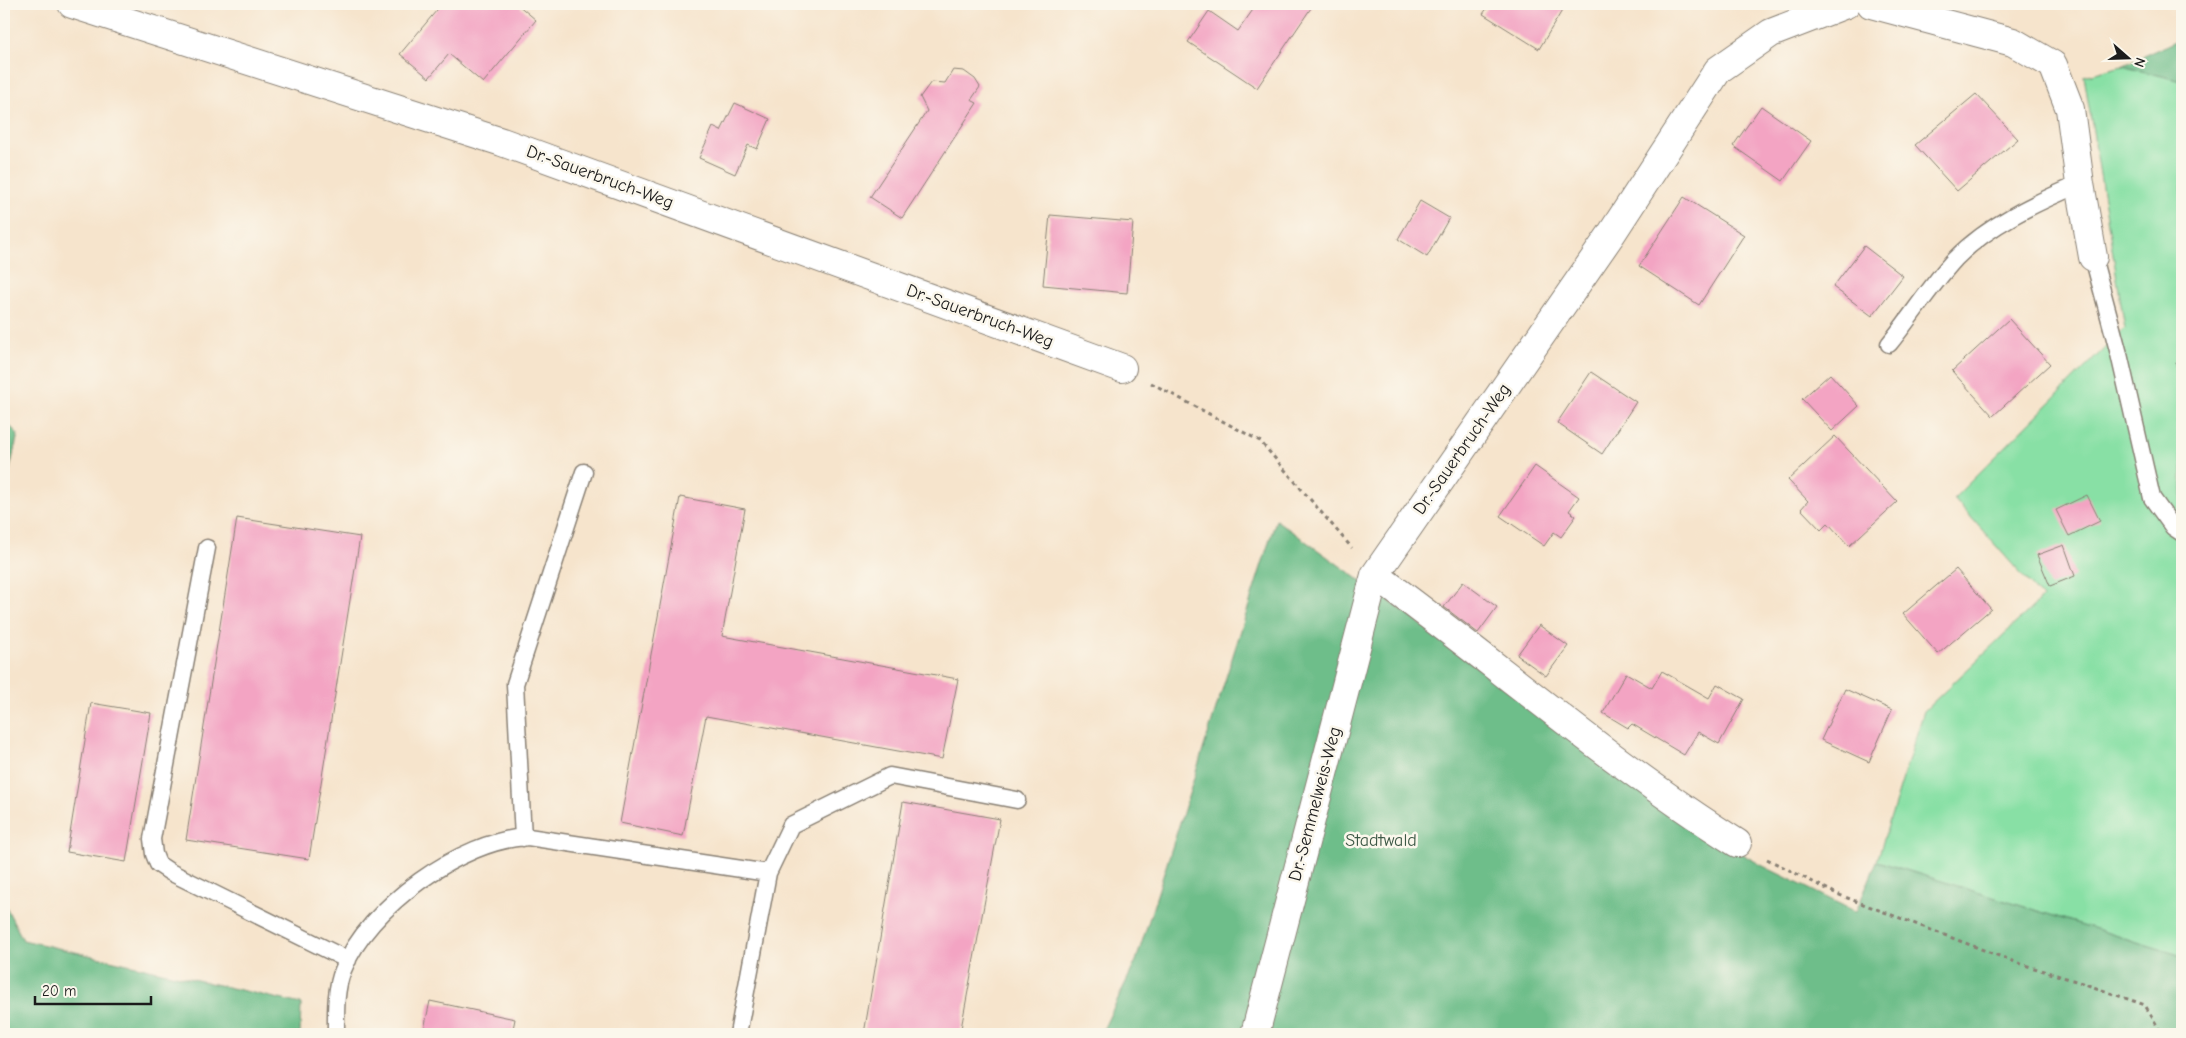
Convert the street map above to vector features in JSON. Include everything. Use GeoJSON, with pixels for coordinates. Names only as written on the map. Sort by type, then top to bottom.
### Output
{"type":"FeatureCollection","features":[{"type":"Feature","properties":{"kind":"street","name":"Dr.-Sauerbruch-Weg"},"geometry":{"type":"LineString","coordinates":[[72,4],[502,142],[1122,368]]}},
{"type":"Feature","properties":{"kind":"street","name":"Dr.-Sauerbruch-Weg"},"geometry":{"type":"LineString","coordinates":[[1375,575],[1604,244],[1718,70],[1771,32],[1846,4]]}},
{"type":"Feature","properties":{"kind":"street"},"geometry":{"type":"LineString","coordinates":[[1871,4],[2013,42],[2053,65],[2070,109],[2080,184],[2094,257]]}},
{"type":"Feature","properties":{"kind":"street"},"geometry":{"type":"LineString","coordinates":[[1375,575],[1454,632],[1648,783],[1737,843]]}},
{"type":"Feature","properties":{"kind":"street","name":"Dr.-Semmelweis-Weg"},"geometry":{"type":"LineString","coordinates":[[1255,1034],[1375,575]]}},
{"type":"Feature","properties":{"kind":"lane"},"geometry":{"type":"LineString","coordinates":[[1889,344],[1955,260],[1982,237],[2045,198],[2080,184]]}},
{"type":"Feature","properties":{"kind":"lane"},"geometry":{"type":"LineString","coordinates":[[2094,257],[2119,354],[2152,498],[2173,528],[2182,533]]}},
{"type":"Feature","properties":{"kind":"lane"},"geometry":{"type":"LineString","coordinates":[[523,838],[516,684],[584,472]]}},
{"type":"Feature","properties":{"kind":"lane"},"geometry":{"type":"LineString","coordinates":[[207,548],[152,840],[154,854],[158,864],[187,882],[348,960]]}},
{"type":"Feature","properties":{"kind":"lane"},"geometry":{"type":"LineString","coordinates":[[738,1034],[768,873],[791,826],[890,776],[1017,800]]}},
{"type":"Feature","properties":{"kind":"lane"},"geometry":{"type":"LineString","coordinates":[[336,1034],[337,988],[348,960],[371,926],[395,901],[419,884],[467,853],[492,843],[523,838],[768,873]]}},
{"type":"Feature","properties":{"kind":"path"},"geometry":{"type":"LineString","coordinates":[[1122,368],[1260,441],[1375,575]]}},
{"type":"Feature","properties":{"kind":"path"},"geometry":{"type":"LineString","coordinates":[[1737,843],[1837,894],[2015,962],[2082,982],[2145,1006],[2162,1034]]}},
{"type":"Feature","properties":{"kind":"green space"},"geometry":{"type":"Polygon","coordinates":[[[2182,38],[2182,81],[2122,66],[2182,38]]]}},
{"type":"Feature","properties":{"kind":"green space"},"geometry":{"type":"Polygon","coordinates":[[[2122,66],[2182,81],[2182,956],[1877,861],[1924,711],[2042,598],[1954,498],[2125,328],[2084,76],[2122,66]]]}},
{"type":"Feature","properties":{"kind":"green space"},"geometry":{"type":"Polygon","coordinates":[[[4,420],[18,434],[4,494],[4,420]]]}},
{"type":"Feature","properties":{"kind":"green space","name":"Stadtwald"},"geometry":{"type":"Polygon","coordinates":[[[1276,520],[1403,611],[1667,811],[1763,866],[1856,912],[1877,861],[2182,956],[2182,1034],[1101,1034],[1136,961],[1276,520]]]}},
{"type":"Feature","properties":{"kind":"green space"},"geometry":{"type":"Polygon","coordinates":[[[4,903],[23,940],[301,1004],[300,1034],[4,1034],[4,903]]]}},
{"type":"Feature","properties":{"kind":"building"},"geometry":{"type":"Polygon","coordinates":[[[442,4],[517,4],[536,20],[483,83],[449,54],[429,78],[400,54],[442,4]]]}},
{"type":"Feature","properties":{"kind":"building"},"geometry":{"type":"Polygon","coordinates":[[[1257,4],[1313,5],[1257,88],[1188,42],[1209,11],[1238,31],[1257,4]]]}},
{"type":"Feature","properties":{"kind":"building"},"geometry":{"type":"Polygon","coordinates":[[[1490,4],[1566,4],[1539,49],[1483,14],[1490,4]]]}},
{"type":"Feature","properties":{"kind":"building"},"geometry":{"type":"Polygon","coordinates":[[[953,70],[964,71],[975,79],[980,87],[971,100],[977,103],[902,218],[870,197],[927,111],[920,97],[931,82],[945,83],[953,70]]]}},
{"type":"Feature","properties":{"kind":"building"},"geometry":{"type":"Polygon","coordinates":[[[1976,94],[2018,139],[1957,191],[1915,145],[1976,94]]]}},
{"type":"Feature","properties":{"kind":"building"},"geometry":{"type":"Polygon","coordinates":[[[735,103],[770,119],[757,149],[748,145],[735,174],[699,158],[713,127],[721,131],[735,103]]]}},
{"type":"Feature","properties":{"kind":"building"},"geometry":{"type":"Polygon","coordinates":[[[1761,106],[1811,141],[1783,181],[1733,146],[1761,106]]]}},
{"type":"Feature","properties":{"kind":"building"},"geometry":{"type":"Polygon","coordinates":[[[1684,197],[1744,235],[1699,305],[1639,266],[1684,197]]]}},
{"type":"Feature","properties":{"kind":"building"},"geometry":{"type":"Polygon","coordinates":[[[1420,201],[1449,218],[1427,257],[1398,239],[1420,201]]]}},
{"type":"Feature","properties":{"kind":"building"},"geometry":{"type":"Polygon","coordinates":[[[1050,215],[1133,222],[1127,293],[1043,285],[1050,215]]]}},
{"type":"Feature","properties":{"kind":"building"},"geometry":{"type":"Polygon","coordinates":[[[1864,246],[1903,276],[1872,316],[1833,287],[1864,246]]]}},
{"type":"Feature","properties":{"kind":"building"},"geometry":{"type":"Polygon","coordinates":[[[2009,319],[2050,364],[1993,416],[1952,371],[2009,319]]]}},
{"type":"Feature","properties":{"kind":"building"},"geometry":{"type":"Polygon","coordinates":[[[2182,362],[2182,390],[2179,390],[2176,363],[2182,362]]]}},
{"type":"Feature","properties":{"kind":"building"},"geometry":{"type":"Polygon","coordinates":[[[1591,372],[1636,402],[1602,454],[1557,423],[1591,372]]]}},
{"type":"Feature","properties":{"kind":"building"},"geometry":{"type":"Polygon","coordinates":[[[1830,374],[1859,406],[1832,431],[1802,399],[1830,374]]]}},
{"type":"Feature","properties":{"kind":"building"},"geometry":{"type":"Polygon","coordinates":[[[1835,436],[1897,502],[1849,546],[1828,523],[1821,530],[1801,509],[1808,501],[1788,480],[1835,436]]]}},
{"type":"Feature","properties":{"kind":"building"},"geometry":{"type":"Polygon","coordinates":[[[1535,466],[1579,497],[1569,511],[1576,516],[1561,537],[1554,532],[1544,546],[1500,516],[1535,466]]]}},
{"type":"Feature","properties":{"kind":"building"},"geometry":{"type":"Polygon","coordinates":[[[2087,495],[2100,521],[2069,536],[2056,510],[2087,495]]]}},
{"type":"Feature","properties":{"kind":"building"},"geometry":{"type":"Polygon","coordinates":[[[680,497],[745,509],[722,636],[958,679],[942,759],[706,716],[683,836],[620,823],[680,497]]]}},
{"type":"Feature","properties":{"kind":"building"},"geometry":{"type":"Polygon","coordinates":[[[237,518],[360,537],[309,859],[186,840],[237,518]]]}},
{"type":"Feature","properties":{"kind":"building"},"geometry":{"type":"Polygon","coordinates":[[[2064,545],[2075,576],[2050,586],[2037,555],[2064,545]]]}},
{"type":"Feature","properties":{"kind":"building"},"geometry":{"type":"Polygon","coordinates":[[[1956,569],[1991,609],[1938,654],[1903,614],[1956,569]]]}},
{"type":"Feature","properties":{"kind":"building"},"geometry":{"type":"Polygon","coordinates":[[[1463,582],[1497,607],[1478,633],[1444,607],[1463,582]]]}},
{"type":"Feature","properties":{"kind":"building"},"geometry":{"type":"Polygon","coordinates":[[[1539,625],[1568,646],[1546,676],[1517,655],[1539,625]]]}},
{"type":"Feature","properties":{"kind":"building"},"geometry":{"type":"Polygon","coordinates":[[[1662,671],[1709,698],[1717,684],[1744,699],[1719,744],[1698,732],[1684,755],[1632,724],[1628,728],[1603,713],[1626,673],[1652,688],[1662,671]]]}},
{"type":"Feature","properties":{"kind":"building"},"geometry":{"type":"Polygon","coordinates":[[[1845,689],[1892,710],[1869,762],[1821,740],[1845,689]]]}},
{"type":"Feature","properties":{"kind":"building"},"geometry":{"type":"Polygon","coordinates":[[[91,703],[151,713],[126,862],[67,852],[91,703]]]}},
{"type":"Feature","properties":{"kind":"building"},"geometry":{"type":"Polygon","coordinates":[[[903,802],[1000,819],[960,1034],[864,1034],[903,802]]]}},
{"type":"Feature","properties":{"kind":"building"},"geometry":{"type":"Polygon","coordinates":[[[430,1001],[515,1019],[512,1034],[423,1034],[430,1001]]]}}]}
